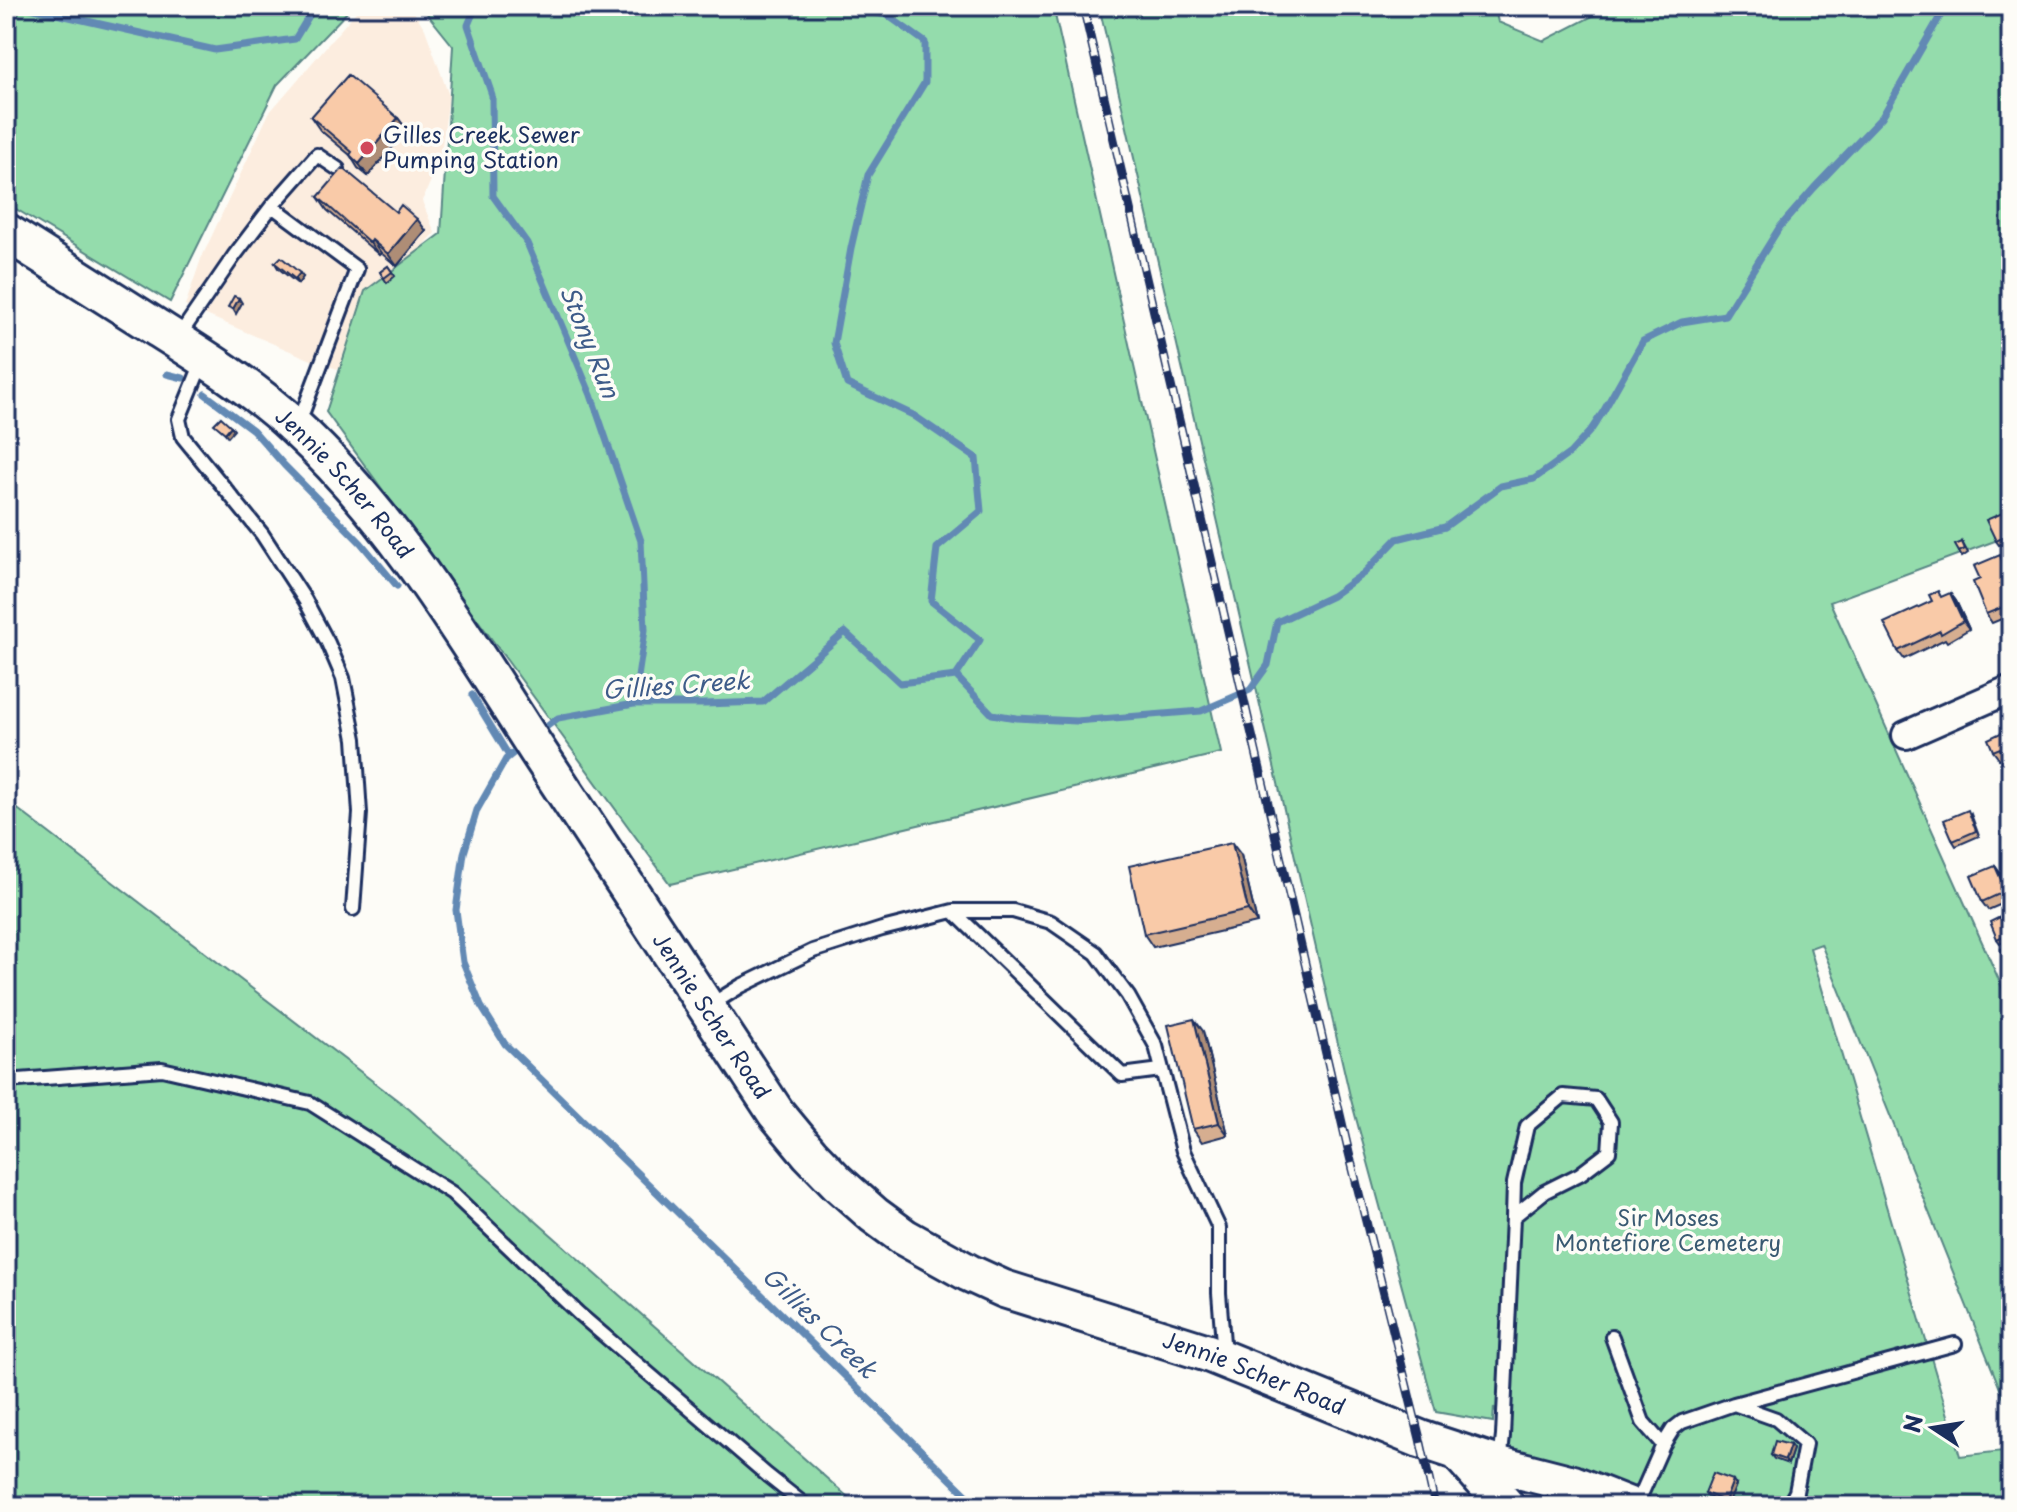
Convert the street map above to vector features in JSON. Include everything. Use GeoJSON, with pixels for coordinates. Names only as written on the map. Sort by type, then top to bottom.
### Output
{"type":"FeatureCollection","features":[{"type":"Feature","properties":{"kind":"street","name":"Jennie Scher Road"},"geometry":{"type":"LineString","coordinates":[[6,232],[256,393],[297,428],[340,472],[380,518],[422,575],[776,1113],[810,1154],[874,1215],[947,1262],[1004,1289],[1224,1359],[1420,1439],[1499,1465],[1573,1484],[1629,1506]]}},
{"type":"Feature","properties":{"kind":"street"},"geometry":{"type":"LineString","coordinates":[[1906,735],[2011,689]]}},
{"type":"Feature","properties":{"kind":"street"},"geometry":{"type":"LineString","coordinates":[[1458,1452],[1506,1506]]}},
{"type":"Feature","properties":{"kind":"lane"},"geometry":{"type":"LineString","coordinates":[[338,169],[317,155],[234,256],[190,349],[179,419],[183,437],[262,534],[305,600],[343,678],[355,739],[360,813],[353,909]]}},
{"type":"Feature","properties":{"kind":"lane"},"geometry":{"type":"LineString","coordinates":[[272,206],[357,269],[297,428]]}},
{"type":"Feature","properties":{"kind":"lane"},"geometry":{"type":"LineString","coordinates":[[706,1008],[741,986],[813,951],[953,911],[1013,911],[1051,922],[1096,953],[1128,996],[1156,1046],[1183,1151],[1219,1228],[1219,1293],[1224,1359]]}},
{"type":"Feature","properties":{"kind":"lane"},"geometry":{"type":"LineString","coordinates":[[953,911],[1122,1075],[1161,1070]]}},
{"type":"Feature","properties":{"kind":"lane"},"geometry":{"type":"LineString","coordinates":[[6,1081],[162,1069],[310,1103],[452,1193],[578,1313],[806,1506]]}},
{"type":"Feature","properties":{"kind":"lane"},"geometry":{"type":"LineString","coordinates":[[1499,1465],[1503,1436],[1514,1183],[1527,1126],[1563,1096],[1596,1099],[1611,1122],[1609,1152],[1580,1174],[1544,1192],[1513,1217]]}},
{"type":"Feature","properties":{"kind":"lane"},"geometry":{"type":"LineString","coordinates":[[1612,1337],[1643,1422],[1663,1445]]}},
{"type":"Feature","properties":{"kind":"lane"},"geometry":{"type":"LineString","coordinates":[[1636,1506],[1663,1445],[1673,1429],[1682,1422],[1734,1404],[1955,1344]]}},
{"type":"Feature","properties":{"kind":"lane"},"geometry":{"type":"LineString","coordinates":[[1734,1404],[1776,1419],[1805,1444],[1796,1492],[1788,1506]]}},
{"type":"Feature","properties":{"kind":"shaded area"},"geometry":{"type":"Polygon","coordinates":[[[361,6],[410,6],[425,29],[449,96],[440,160],[422,201],[435,233],[365,312],[340,370],[185,306],[201,259],[269,113],[361,6]]]}},
{"type":"Feature","properties":{"kind":"green space"},"geometry":{"type":"Polygon","coordinates":[[[6,6],[353,6],[277,85],[170,302],[6,203],[6,6]]]}},
{"type":"Feature","properties":{"kind":"green space"},"geometry":{"type":"Polygon","coordinates":[[[421,6],[1053,6],[1221,753],[670,884],[326,412],[365,291],[441,234],[453,46],[421,6]]]}},
{"type":"Feature","properties":{"kind":"green space","name":"Sir Moses Montefiore Cemetery"},"geometry":{"type":"Polygon","coordinates":[[[1099,6],[1494,6],[1498,22],[1544,41],[1612,6],[2011,6],[2011,535],[1830,602],[2011,1007],[2011,1416],[1821,944],[1810,948],[1960,1456],[2011,1450],[2011,1506],[1655,1506],[1579,1476],[1510,1457],[1494,1407],[1493,1422],[1436,1412],[1350,1096],[1099,6]]]}},
{"type":"Feature","properties":{"kind":"green space"},"geometry":{"type":"Polygon","coordinates":[[[6,800],[409,1109],[858,1506],[6,1506],[6,800]]]}},
{"type":"Feature","properties":{"kind":"building","name":"Gilles Creek Sewer Pumping Station"},"geometry":{"type":"Polygon","coordinates":[[[348,75],[398,118],[359,164],[350,155],[352,152],[311,117],[348,75]]]}},
{"type":"Feature","properties":{"kind":"building"},"geometry":{"type":"Polygon","coordinates":[[[343,168],[396,212],[401,205],[417,219],[388,254],[372,240],[370,243],[318,197],[343,168]]]}},
{"type":"Feature","properties":{"kind":"building"},"geometry":{"type":"Polygon","coordinates":[[[281,257],[300,273],[295,279],[275,263],[281,257]]]}},
{"type":"Feature","properties":{"kind":"building"},"geometry":{"type":"Polygon","coordinates":[[[388,266],[392,272],[384,278],[380,272],[388,266]]]}},
{"type":"Feature","properties":{"kind":"building"},"geometry":{"type":"Polygon","coordinates":[[[234,296],[239,298],[233,309],[228,307],[234,296]]]}},
{"type":"Feature","properties":{"kind":"building"},"geometry":{"type":"Polygon","coordinates":[[[221,417],[231,426],[225,433],[214,424],[221,417]]]}},
{"type":"Feature","properties":{"kind":"building"},"geometry":{"type":"Polygon","coordinates":[[[2005,512],[2007,517],[2011,515],[2011,534],[1996,541],[1986,520],[2005,512]]]}},
{"type":"Feature","properties":{"kind":"building"},"geometry":{"type":"Polygon","coordinates":[[[2011,538],[2011,559],[2002,542],[2011,538]]]}},
{"type":"Feature","properties":{"kind":"building"},"geometry":{"type":"Polygon","coordinates":[[[1962,542],[1965,549],[1959,552],[1955,545],[1962,542]]]}},
{"type":"Feature","properties":{"kind":"building"},"geometry":{"type":"Polygon","coordinates":[[[2000,555],[2003,563],[2008,560],[2011,567],[2011,604],[1986,614],[1973,582],[1980,579],[1974,566],[2000,555]]]}},
{"type":"Feature","properties":{"kind":"building"},"geometry":{"type":"Polygon","coordinates":[[[1938,591],[1941,597],[1950,593],[1963,621],[1941,634],[1940,631],[1898,651],[1884,623],[1932,601],[1929,595],[1938,591]]]}},
{"type":"Feature","properties":{"kind":"building"},"geometry":{"type":"Polygon","coordinates":[[[2011,728],[2011,772],[2000,748],[1993,751],[1988,739],[2011,728]]]}},
{"type":"Feature","properties":{"kind":"building"},"geometry":{"type":"Polygon","coordinates":[[[1968,810],[1976,831],[1953,841],[1944,820],[1968,810]]]}},
{"type":"Feature","properties":{"kind":"building"},"geometry":{"type":"Polygon","coordinates":[[[1232,843],[1248,910],[1144,934],[1129,866],[1232,843]]]}},
{"type":"Feature","properties":{"kind":"building"},"geometry":{"type":"Polygon","coordinates":[[[1995,866],[2006,891],[1982,902],[1971,876],[1995,866]]]}},
{"type":"Feature","properties":{"kind":"building"},"geometry":{"type":"Polygon","coordinates":[[[2000,917],[2008,934],[1997,939],[1990,922],[2000,917]]]}},
{"type":"Feature","properties":{"kind":"building"},"geometry":{"type":"Polygon","coordinates":[[[2011,945],[2011,959],[2006,961],[2001,949],[2011,945]]]}},
{"type":"Feature","properties":{"kind":"building"},"geometry":{"type":"Polygon","coordinates":[[[1194,1019],[1219,1123],[1193,1129],[1168,1025],[1194,1019]]]}},
{"type":"Feature","properties":{"kind":"building"},"geometry":{"type":"Polygon","coordinates":[[[1775,1441],[1790,1445],[1785,1460],[1771,1455],[1775,1441]]]}},
{"type":"Feature","properties":{"kind":"building"},"geometry":{"type":"Polygon","coordinates":[[[1713,1473],[1733,1480],[1725,1501],[1705,1493],[1713,1473]]]}},
{"type":"Feature","properties":{"kind":"waterway","name":"Stony Run"},"geometry":{"type":"LineString","coordinates":[[21,6],[215,50],[295,39],[315,6]]}},
{"type":"Feature","properties":{"kind":"waterway","name":"Stony Run"},"geometry":{"type":"LineString","coordinates":[[476,6],[468,25],[492,95],[493,196],[527,243],[591,395],[641,541],[645,630],[634,704]]}},
{"type":"Feature","properties":{"kind":"waterway","name":"Gillies Creek"},"geometry":{"type":"LineString","coordinates":[[537,734],[558,718],[634,704],[763,702],[845,632],[900,683],[956,676],[980,640],[931,601],[937,548],[981,511],[976,458],[913,415],[847,384],[834,343],[868,175],[925,82],[925,42],[887,15],[839,6]]}},
{"type":"Feature","properties":{"kind":"waterway"},"geometry":{"type":"LineString","coordinates":[[956,676],[992,714],[1076,721],[1201,711],[1250,690],[1268,665],[1277,622],[1332,596],[1364,573],[1397,539],[1445,527],[1501,486],[1534,479],[1570,453],[1591,430],[1643,341],[1682,322],[1725,315],[1779,228],[1882,117],[1946,6]]}},
{"type":"Feature","properties":{"kind":"waterway"},"geometry":{"type":"LineString","coordinates":[[167,374],[183,378]]}},
{"type":"Feature","properties":{"kind":"waterway"},"geometry":{"type":"LineString","coordinates":[[205,394],[253,430],[361,543],[397,586]]}},
{"type":"Feature","properties":{"kind":"waterway"},"geometry":{"type":"LineString","coordinates":[[472,695],[509,756]]}},
{"type":"Feature","properties":{"kind":"waterway","name":"Gillies Creek"},"geometry":{"type":"LineString","coordinates":[[521,747],[506,759],[477,810],[464,853],[456,910],[463,962],[481,1006],[505,1044],[978,1506]]}},
{"type":"Feature","properties":{"kind":"railway"},"geometry":{"type":"LineString","coordinates":[[1083,6],[1349,1153],[1435,1506]]}},
{"type":"Feature","properties":{"kind":"place","name":"Gilles Creek Sewer Pumping Station"},"geometry":{"type":"Point","coordinates":[367,148]}}]}
